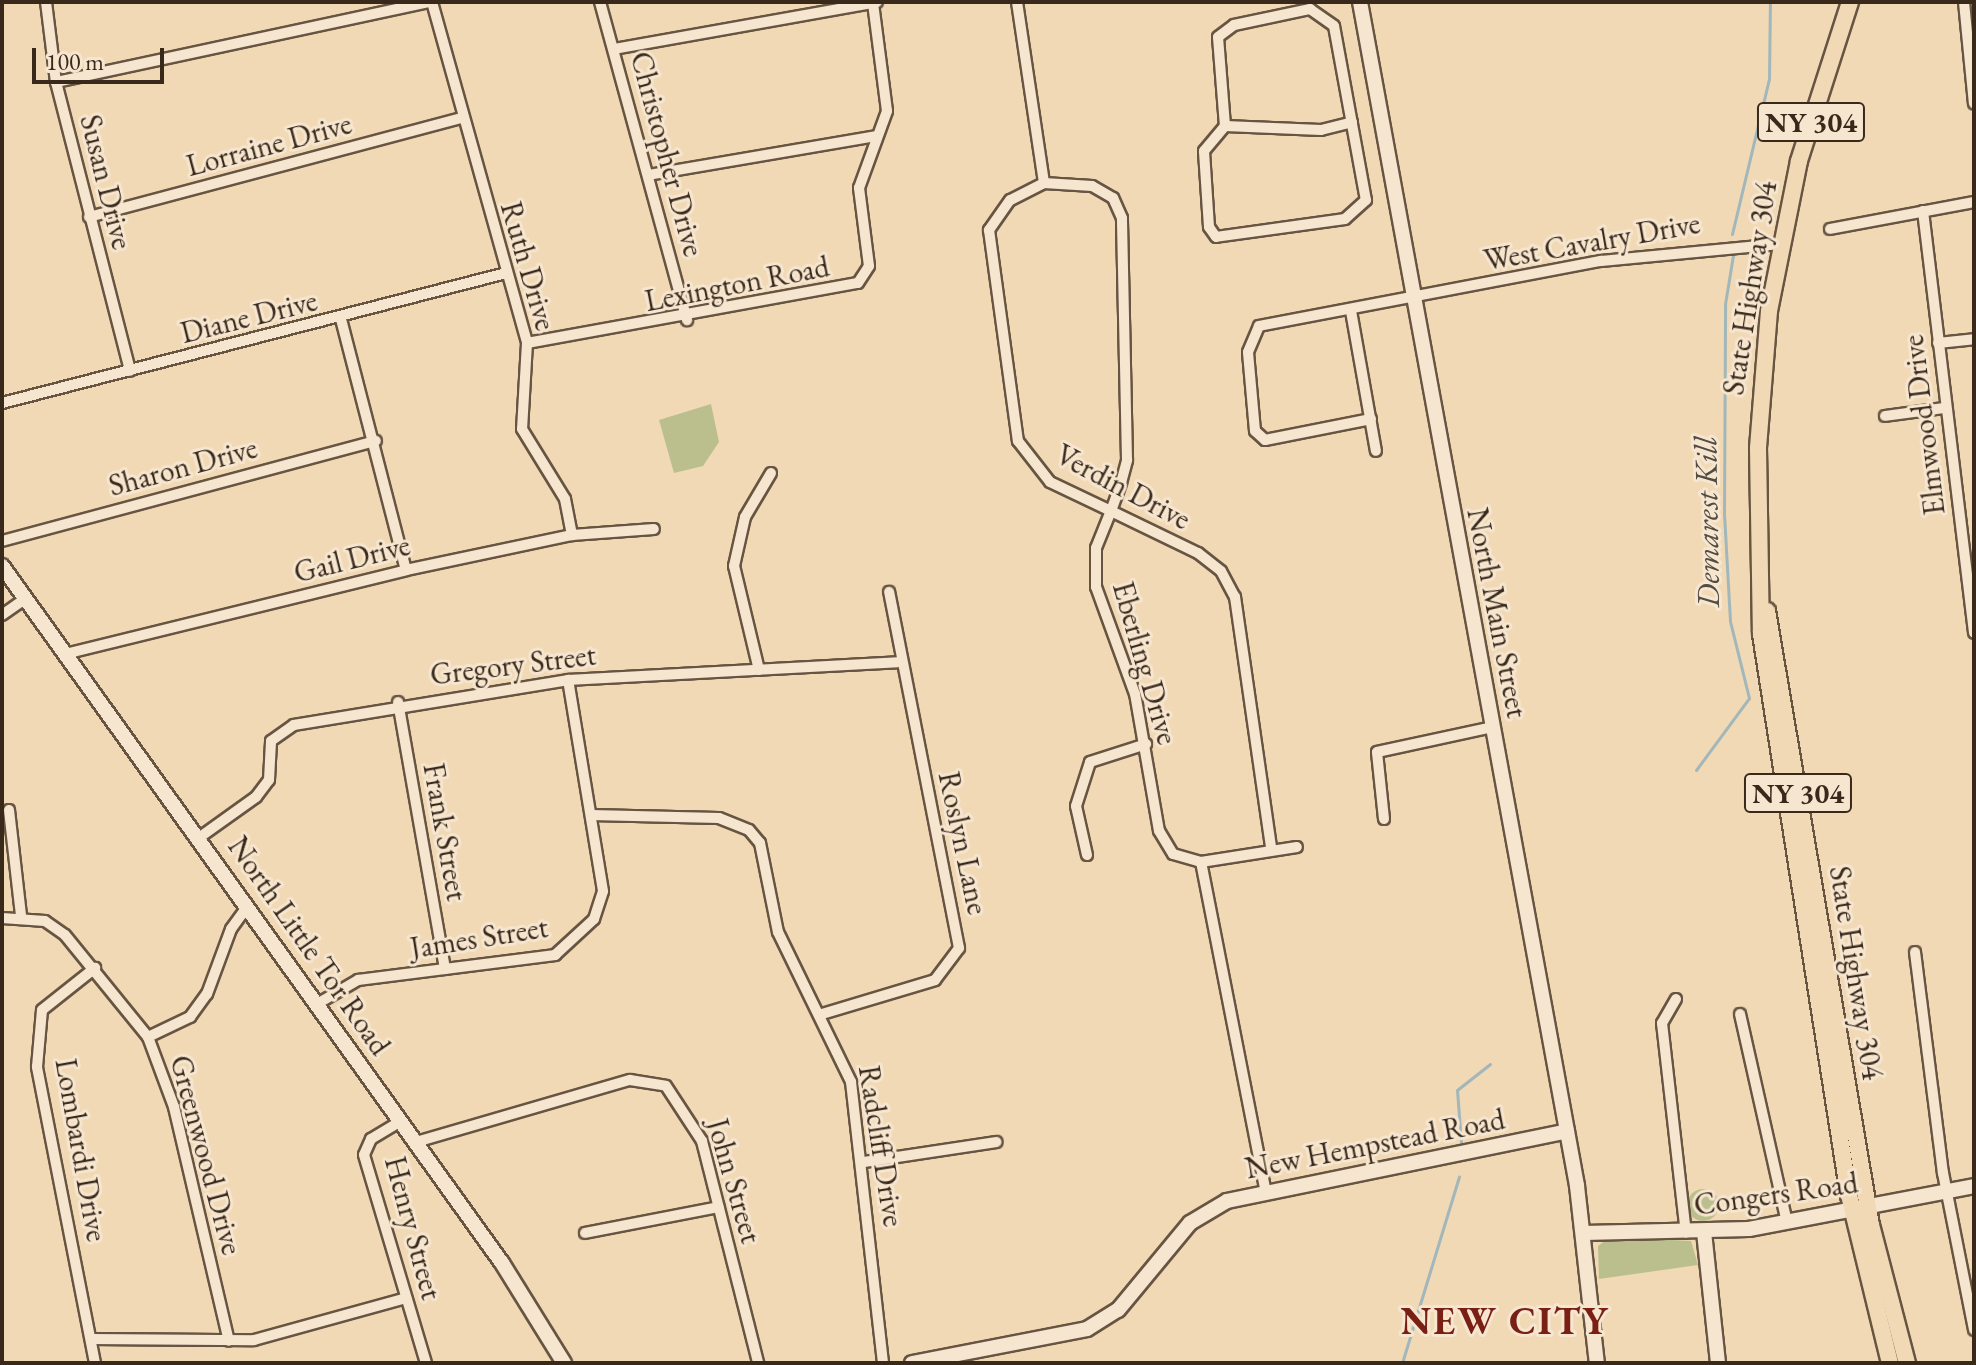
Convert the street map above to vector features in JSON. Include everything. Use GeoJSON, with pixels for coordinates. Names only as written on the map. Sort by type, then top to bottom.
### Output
{"type":"FeatureCollection","features":[{"type":"Feature","properties":{"kind":"main road","name":"State Highway 304"},"geometry":{"type":"LineString","coordinates":[[1850,2],[1780,244],[1759,408],[1762,591],[1771,721],[1890,1363]]}},
{"type":"Feature","properties":{"kind":"main road","name":"State Highway 304"},"geometry":{"type":"LineString","coordinates":[[1860,1210],[1907,1363]]}},
{"type":"Feature","properties":{"kind":"street","name":"Susan Drive"},"geometry":{"type":"LineString","coordinates":[[46,2],[56,82],[130,371]]}},
{"type":"Feature","properties":{"kind":"street"},"geometry":{"type":"LineString","coordinates":[[56,82],[431,2]]}},
{"type":"Feature","properties":{"kind":"street","name":"Ruth Drive"},"geometry":{"type":"LineString","coordinates":[[431,2],[527,343],[522,429],[565,499],[572,535]]}},
{"type":"Feature","properties":{"kind":"street","name":"Christopher Drive"},"geometry":{"type":"LineString","coordinates":[[600,2],[687,320]]}},
{"type":"Feature","properties":{"kind":"street"},"geometry":{"type":"LineString","coordinates":[[614,49],[876,2]]}},
{"type":"Feature","properties":{"kind":"street","name":"Lexington Road"},"geometry":{"type":"LineString","coordinates":[[527,343],[687,320],[858,283],[869,266],[859,188],[887,111],[876,2]]}},
{"type":"Feature","properties":{"kind":"street"},"geometry":{"type":"LineString","coordinates":[[1017,2],[1044,183]]}},
{"type":"Feature","properties":{"kind":"street"},"geometry":{"type":"LineString","coordinates":[[1271,2],[1275,16]]}},
{"type":"Feature","properties":{"kind":"street","name":"North Main Street"},"geometry":{"type":"LineString","coordinates":[[1360,2],[1567,1131],[1584,1233],[1597,1363]]}},
{"type":"Feature","properties":{"kind":"street"},"geometry":{"type":"LineString","coordinates":[[1964,2],[1974,104]]}},
{"type":"Feature","properties":{"kind":"street"},"geometry":{"type":"LineString","coordinates":[[1310,9],[1334,26],[1352,122],[1366,200],[1358,212],[1230,240],[1209,227],[1204,151],[1225,126],[1218,37],[1234,25],[1310,9]]}},
{"type":"Feature","properties":{"kind":"street","name":"Lorraine Drive"},"geometry":{"type":"LineString","coordinates":[[89,217],[462,118]]}},
{"type":"Feature","properties":{"kind":"street"},"geometry":{"type":"LineString","coordinates":[[1225,126],[1321,130],[1352,122]]}},
{"type":"Feature","properties":{"kind":"street"},"geometry":{"type":"LineString","coordinates":[[648,175],[877,136]]}},
{"type":"Feature","properties":{"kind":"street","name":"Eberling Drive"},"geometry":{"type":"LineString","coordinates":[[1044,183],[1092,186],[1113,198],[1122,218],[1127,460],[1096,548],[1096,587],[1124,658],[1146,744],[1159,831],[1173,854],[1201,862]]}},
{"type":"Feature","properties":{"kind":"street","name":"Verdin Drive"},"geometry":{"type":"LineString","coordinates":[[1044,183],[1010,200],[989,230],[1018,441],[1050,482],[1198,553],[1221,571],[1235,597],[1271,846]]}},
{"type":"Feature","properties":{"kind":"street"},"geometry":{"type":"LineString","coordinates":[[1830,229],[1974,202]]}},
{"type":"Feature","properties":{"kind":"street","name":"Elmwood Drive"},"geometry":{"type":"LineString","coordinates":[[1923,211],[1944,408],[1974,633]]}},
{"type":"Feature","properties":{"kind":"street","name":"West Cavalry Drive"},"geometry":{"type":"LineString","coordinates":[[1371,419],[1265,440],[1255,431],[1248,352],[1259,326],[1351,311],[1601,261],[1780,244]]}},
{"type":"Feature","properties":{"kind":"street","name":"Diane Drive"},"geometry":{"type":"LineString","coordinates":[[2,403],[341,319],[506,273]]}},
{"type":"Feature","properties":{"kind":"street"},"geometry":{"type":"LineString","coordinates":[[1351,311],[1376,451]]}},
{"type":"Feature","properties":{"kind":"street"},"geometry":{"type":"LineString","coordinates":[[341,319],[376,441],[406,570]]}},
{"type":"Feature","properties":{"kind":"street"},"geometry":{"type":"LineString","coordinates":[[1938,343],[1974,339]]}},
{"type":"Feature","properties":{"kind":"street"},"geometry":{"type":"LineString","coordinates":[[1885,416],[1944,408]]}},
{"type":"Feature","properties":{"kind":"street","name":"Sharon Drive"},"geometry":{"type":"LineString","coordinates":[[2,541],[376,441]]}},
{"type":"Feature","properties":{"kind":"street"},"geometry":{"type":"LineString","coordinates":[[759,670],[734,566],[745,517],[771,473]]}},
{"type":"Feature","properties":{"kind":"street","name":"Gail Drive"},"geometry":{"type":"LineString","coordinates":[[65,654],[406,570],[572,535],[654,529]]}},
{"type":"Feature","properties":{"kind":"street","name":"North Little Tor Road"},"geometry":{"type":"LineString","coordinates":[[2,566],[200,837],[416,1142],[564,1363]]}},
{"type":"Feature","properties":{"kind":"street","name":"Roslyn Lane"},"geometry":{"type":"LineString","coordinates":[[822,1014],[935,980],[959,948],[898,662],[889,592]]}},
{"type":"Feature","properties":{"kind":"street"},"geometry":{"type":"LineString","coordinates":[[2,615],[25,599]]}},
{"type":"Feature","properties":{"kind":"street","name":"Gregory Street"},"geometry":{"type":"LineString","coordinates":[[200,837],[269,780],[271,741],[280,729],[398,702],[568,680],[898,662]]}},
{"type":"Feature","properties":{"kind":"street","name":"James Street"},"geometry":{"type":"LineString","coordinates":[[317,1004],[358,980],[555,955],[573,943],[594,919],[603,891],[568,680]]}},
{"type":"Feature","properties":{"kind":"street","name":"Frank Street"},"geometry":{"type":"LineString","coordinates":[[398,702],[445,969]]}},
{"type":"Feature","properties":{"kind":"street"},"geometry":{"type":"LineString","coordinates":[[1384,819],[1377,752],[1493,727]]}},
{"type":"Feature","properties":{"kind":"street"},"geometry":{"type":"LineString","coordinates":[[1087,855],[1076,806],[1090,762],[1146,744]]}},
{"type":"Feature","properties":{"kind":"street"},"geometry":{"type":"LineString","coordinates":[[9,810],[21,916]]}},
{"type":"Feature","properties":{"kind":"street","name":"Radcliff Drive"},"geometry":{"type":"LineString","coordinates":[[591,815],[719,818],[749,830],[766,864],[778,932],[822,1014],[851,1082],[864,1162],[883,1363]]}},
{"type":"Feature","properties":{"kind":"street"},"geometry":{"type":"LineString","coordinates":[[1265,1188],[1201,862],[1271,846],[1297,847]]}},
{"type":"Feature","properties":{"kind":"street"},"geometry":{"type":"LineString","coordinates":[[148,1037],[190,1017],[207,994],[231,929],[247,907]]}},
{"type":"Feature","properties":{"kind":"street","name":"Greenwood Drive"},"geometry":{"type":"LineString","coordinates":[[2,918],[21,916],[65,935],[95,968],[148,1037],[174,1107],[229,1341]]}},
{"type":"Feature","properties":{"kind":"street"},"geometry":{"type":"LineString","coordinates":[[1915,952],[1943,1173],[1952,1191],[1974,1330]]}},
{"type":"Feature","properties":{"kind":"street","name":"Lombardi Drive"},"geometry":{"type":"LineString","coordinates":[[95,968],[42,1010],[37,1067],[95,1363]]}},
{"type":"Feature","properties":{"kind":"street"},"geometry":{"type":"LineString","coordinates":[[1676,999],[1662,1023],[1686,1233]]}},
{"type":"Feature","properties":{"kind":"street"},"geometry":{"type":"LineString","coordinates":[[1740,1014],[1787,1223]]}},
{"type":"Feature","properties":{"kind":"street","name":"John Street"},"geometry":{"type":"LineString","coordinates":[[416,1142],[647,1078],[686,1107],[719,1207],[758,1363]]}},
{"type":"Feature","properties":{"kind":"street","name":"Henry Street"},"geometry":{"type":"LineString","coordinates":[[401,1121],[371,1139],[364,1155],[426,1363]]}},
{"type":"Feature","properties":{"kind":"street","name":"New Hempstead Road"},"geometry":{"type":"LineString","coordinates":[[912,1363],[1087,1329],[1125,1302],[1190,1223],[1265,1188],[1567,1131]]}},
{"type":"Feature","properties":{"kind":"street"},"geometry":{"type":"LineString","coordinates":[[864,1162],[996,1142]]}},
{"type":"Feature","properties":{"kind":"street","name":"Congers Road"},"geometry":{"type":"LineString","coordinates":[[1584,1233],[1686,1233],[1787,1223],[1974,1186]]}},
{"type":"Feature","properties":{"kind":"street"},"geometry":{"type":"LineString","coordinates":[[585,1233],[719,1207]]}},
{"type":"Feature","properties":{"kind":"street"},"geometry":{"type":"LineString","coordinates":[[1704,1232],[1718,1363]]}},
{"type":"Feature","properties":{"kind":"street"},"geometry":{"type":"LineString","coordinates":[[91,1339],[229,1341],[275,1337],[406,1298]]}},
{"type":"Feature","properties":{"kind":"green space"},"geometry":{"type":"Polygon","coordinates":[[[711,404],[719,442],[703,466],[674,473],[659,420],[711,404]]]}},
{"type":"Feature","properties":{"kind":"green space"},"geometry":{"type":"Polygon","coordinates":[[[1703,1189],[1714,1194],[1719,1205],[1714,1216],[1703,1221],[1692,1216],[1687,1205],[1692,1194],[1703,1189]]]}},
{"type":"Feature","properties":{"kind":"green space"},"geometry":{"type":"Polygon","coordinates":[[[1610,1237],[1691,1241],[1698,1265],[1599,1279],[1598,1246],[1610,1237]]]}},
{"type":"Feature","properties":{"kind":"waterway","name":"Demarest Kill"},"geometry":{"type":"LineString","coordinates":[[1732,234],[1769,79],[1770,2]]}},
{"type":"Feature","properties":{"kind":"waterway","name":"Demarest Kill"},"geometry":{"type":"LineString","coordinates":[[1696,770],[1749,698],[1730,621],[1724,514],[1725,304],[1733,255]]}},
{"type":"Feature","properties":{"kind":"waterway","name":"Demarest Kill"},"geometry":{"type":"LineString","coordinates":[[1461,1142],[1457,1090],[1490,1064]]}},
{"type":"Feature","properties":{"kind":"waterway","name":"Demarest Kill"},"geometry":{"type":"LineString","coordinates":[[1402,1363],[1459,1176]]}},
{"type":"Feature","properties":{"kind":"district","name":"NEW CITY"},"geometry":{"type":"Point","coordinates":[1505,1321]}}]}
